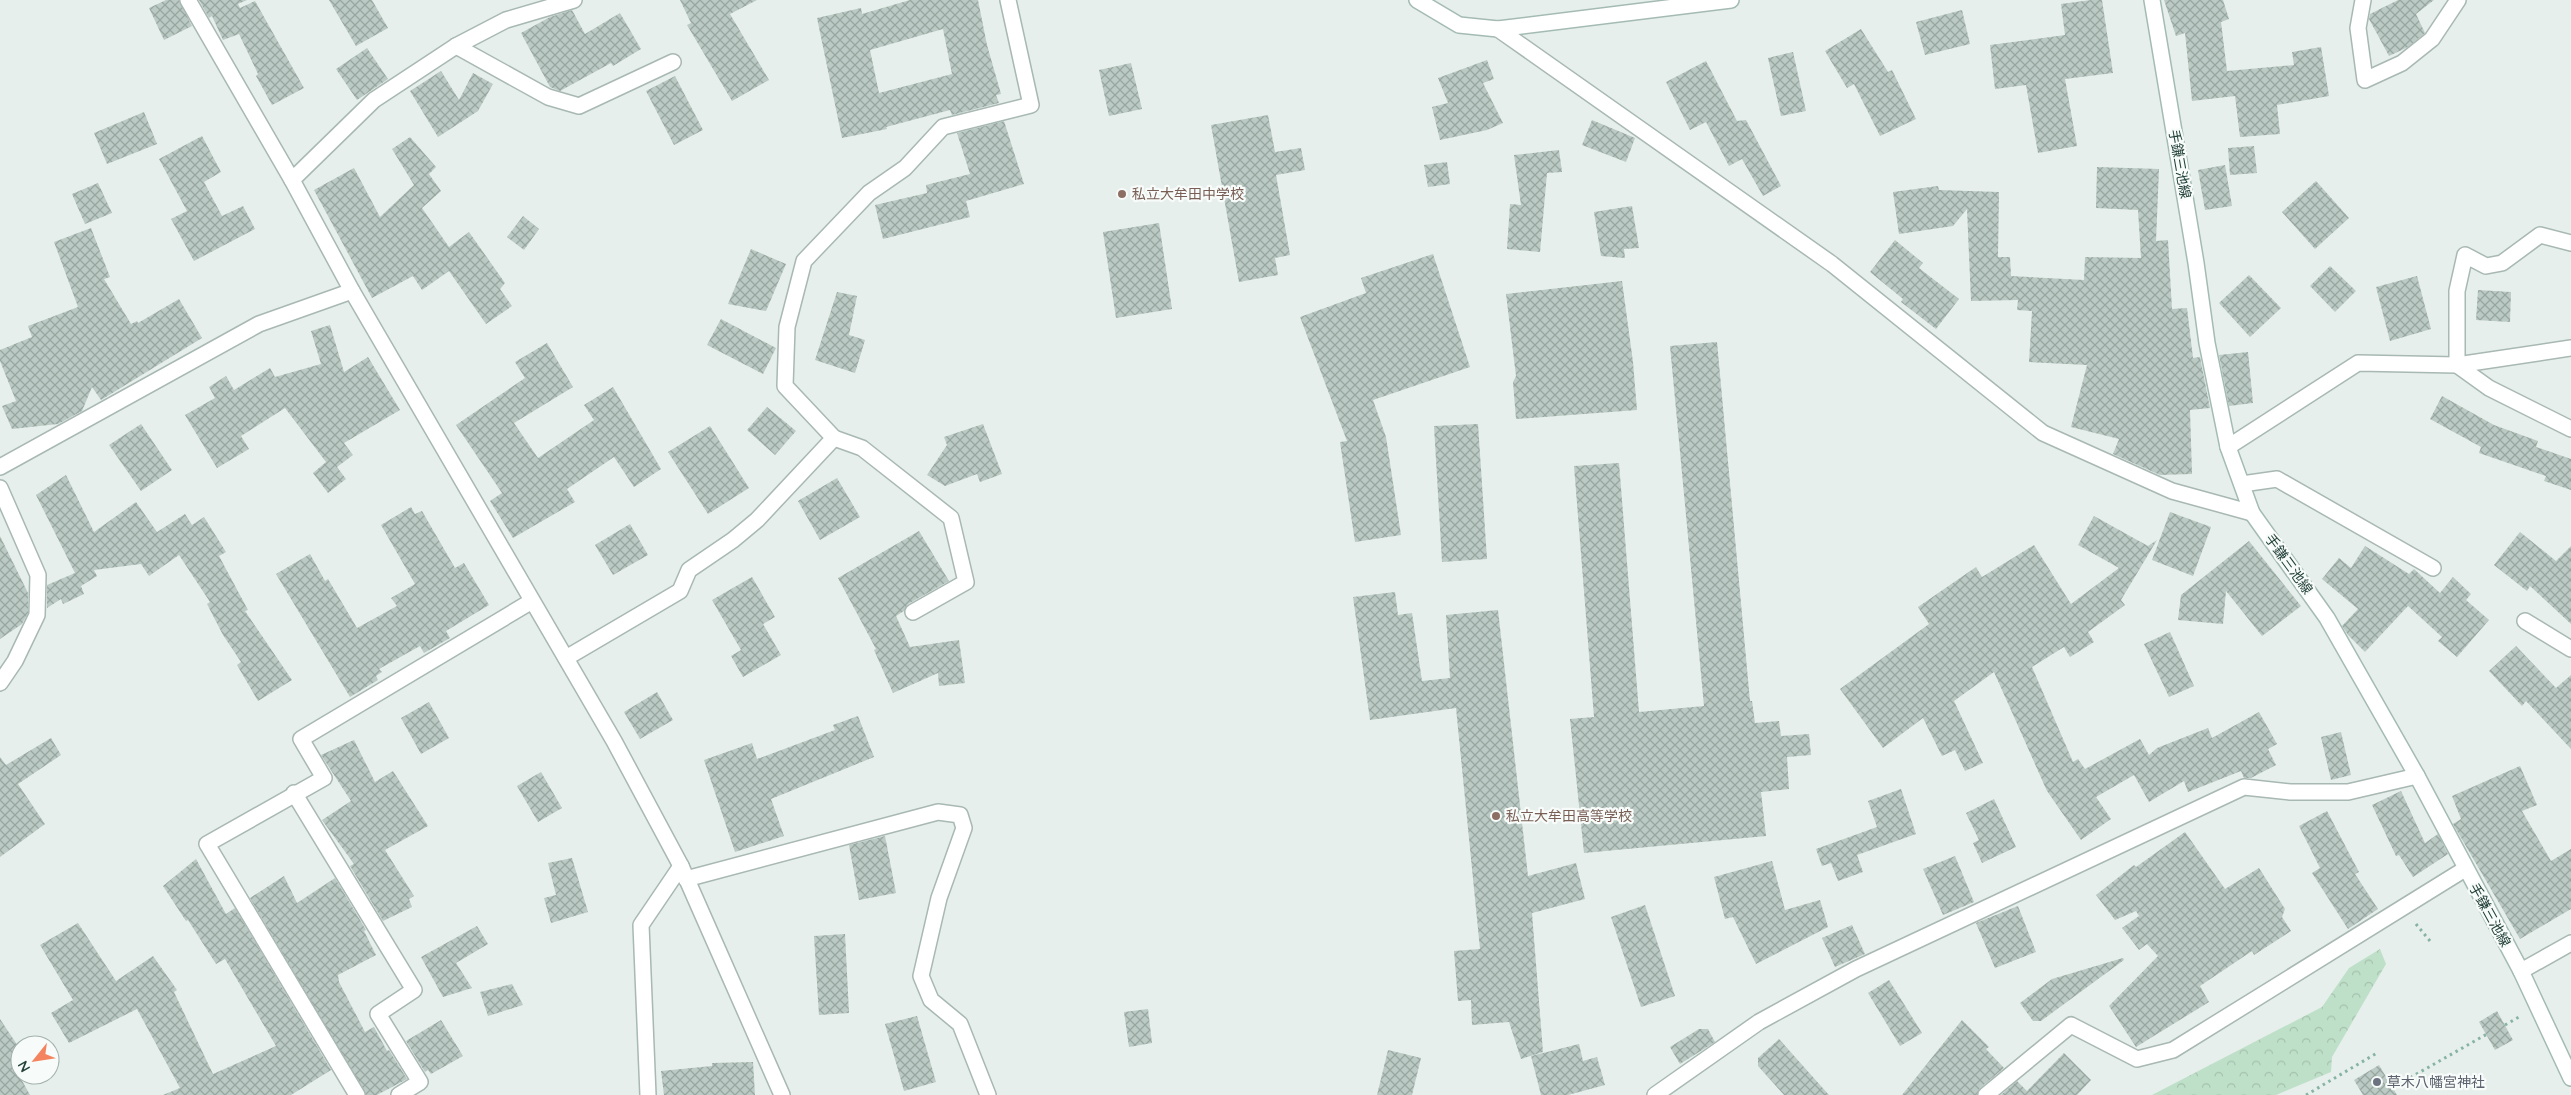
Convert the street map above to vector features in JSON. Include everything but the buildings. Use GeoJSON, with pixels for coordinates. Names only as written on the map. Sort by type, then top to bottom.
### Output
{"type":"FeatureCollection","features":[{"type":"Feature","properties":{"kind":"street"},"geometry":{"type":"LineString","coordinates":[[188,0],[292,180],[352,291],[614,741],[683,872],[782,1095]]}},
{"type":"Feature","properties":{"kind":"street"},"geometry":{"type":"LineString","coordinates":[[292,180],[374,100],[456,46],[506,20],[574,0]]}},
{"type":"Feature","properties":{"kind":"street"},"geometry":{"type":"LineString","coordinates":[[913,612],[966,582],[951,518],[862,448],[834,438],[785,386],[787,327],[804,261],[869,193],[905,168],[943,128],[1031,105],[1008,0]]}},
{"type":"Feature","properties":{"kind":"street"},"geometry":{"type":"LineString","coordinates":[[1417,0],[1459,25],[1498,29],[1731,0]]}},
{"type":"Feature","properties":{"kind":"street","name":"手鎌三池線"},"geometry":{"type":"LineString","coordinates":[[2152,0],[2194,246],[2207,343],[2228,447],[2252,513],[2327,618],[2417,776],[2521,972],[2571,1078]]}},
{"type":"Feature","properties":{"kind":"street"},"geometry":{"type":"LineString","coordinates":[[2363,0],[2358,28],[2365,80],[2402,63],[2432,39],[2458,0]]}},
{"type":"Feature","properties":{"kind":"street"},"geometry":{"type":"LineString","coordinates":[[1498,29],[1832,264],[2043,433],[2172,491],[2252,513]]}},
{"type":"Feature","properties":{"kind":"street"},"geometry":{"type":"LineString","coordinates":[[456,46],[548,97],[579,106],[673,62]]}},
{"type":"Feature","properties":{"kind":"street"},"geometry":{"type":"LineString","coordinates":[[2457,365],[2457,291],[2465,256],[2486,266],[2502,263],[2540,235],[2571,243]]}},
{"type":"Feature","properties":{"kind":"street"},"geometry":{"type":"LineString","coordinates":[[0,466],[259,324],[352,291]]}},
{"type":"Feature","properties":{"kind":"street"},"geometry":{"type":"LineString","coordinates":[[2228,447],[2358,363],[2457,365],[2571,348]]}},
{"type":"Feature","properties":{"kind":"street"},"geometry":{"type":"LineString","coordinates":[[2457,365],[2489,388],[2571,429]]}},
{"type":"Feature","properties":{"kind":"street"},"geometry":{"type":"LineString","coordinates":[[566,658],[680,591],[689,570],[733,540],[757,520],[834,438]]}},
{"type":"Feature","properties":{"kind":"street"},"geometry":{"type":"LineString","coordinates":[[2242,484],[2277,479],[2434,568]]}},
{"type":"Feature","properties":{"kind":"street"},"geometry":{"type":"LineString","coordinates":[[0,488],[38,575],[37,615],[15,661],[0,683]]}},
{"type":"Feature","properties":{"kind":"street"},"geometry":{"type":"LineString","coordinates":[[357,1095],[207,844],[294,793],[324,778],[301,739],[532,600]]}},
{"type":"Feature","properties":{"kind":"street"},"geometry":{"type":"LineString","coordinates":[[2525,621],[2571,649]]}},
{"type":"Feature","properties":{"kind":"street"},"geometry":{"type":"LineString","coordinates":[[1655,1095],[1674,1089],[1759,1022],[1856,968],[2244,787],[2290,792],[2348,792],[2417,776]]}},
{"type":"Feature","properties":{"kind":"street"},"geometry":{"type":"LineString","coordinates":[[294,793],[414,990],[378,1014],[420,1082],[399,1095]]}},
{"type":"Feature","properties":{"kind":"street"},"geometry":{"type":"LineString","coordinates":[[648,1095],[641,924],[683,872],[938,812],[960,815],[964,828],[939,898],[921,976],[931,1000],[960,1024],[988,1095]]}},
{"type":"Feature","properties":{"kind":"street"},"geometry":{"type":"LineString","coordinates":[[1986,1095],[2071,1025],[2137,1059],[2173,1050],[2465,869]]}},
{"type":"Feature","properties":{"kind":"street"},"geometry":{"type":"LineString","coordinates":[[2521,972],[2571,943]]}},
{"type":"Feature","properties":{"kind":"path"},"geometry":{"type":"LineString","coordinates":[[2411,918],[2430,941]]}},
{"type":"Feature","properties":{"kind":"path"},"geometry":{"type":"LineString","coordinates":[[2399,1084],[2487,1034]]}},
{"type":"Feature","properties":{"kind":"path"},"geometry":{"type":"LineString","coordinates":[[2306,1095],[2377,1053]]}},
{"type":"Feature","properties":{"kind":"green space"},"geometry":{"type":"Polygon","coordinates":[[[2380,949],[2386,964],[2332,1057],[2331,1072],[2276,1095],[2152,1095],[2322,1007],[2349,968],[2380,949]]]}},
{"type":"Feature","properties":{"kind":"place","name":"私立大牟田中学校"},"geometry":{"type":"Point","coordinates":[1122,194]}},
{"type":"Feature","properties":{"kind":"place","name":"私立大牟田高等学校"},"geometry":{"type":"Point","coordinates":[1496,816]}},
{"type":"Feature","properties":{"kind":"place","name":"草木八幡宮神社"},"geometry":{"type":"Point","coordinates":[2377,1082]}}]}
